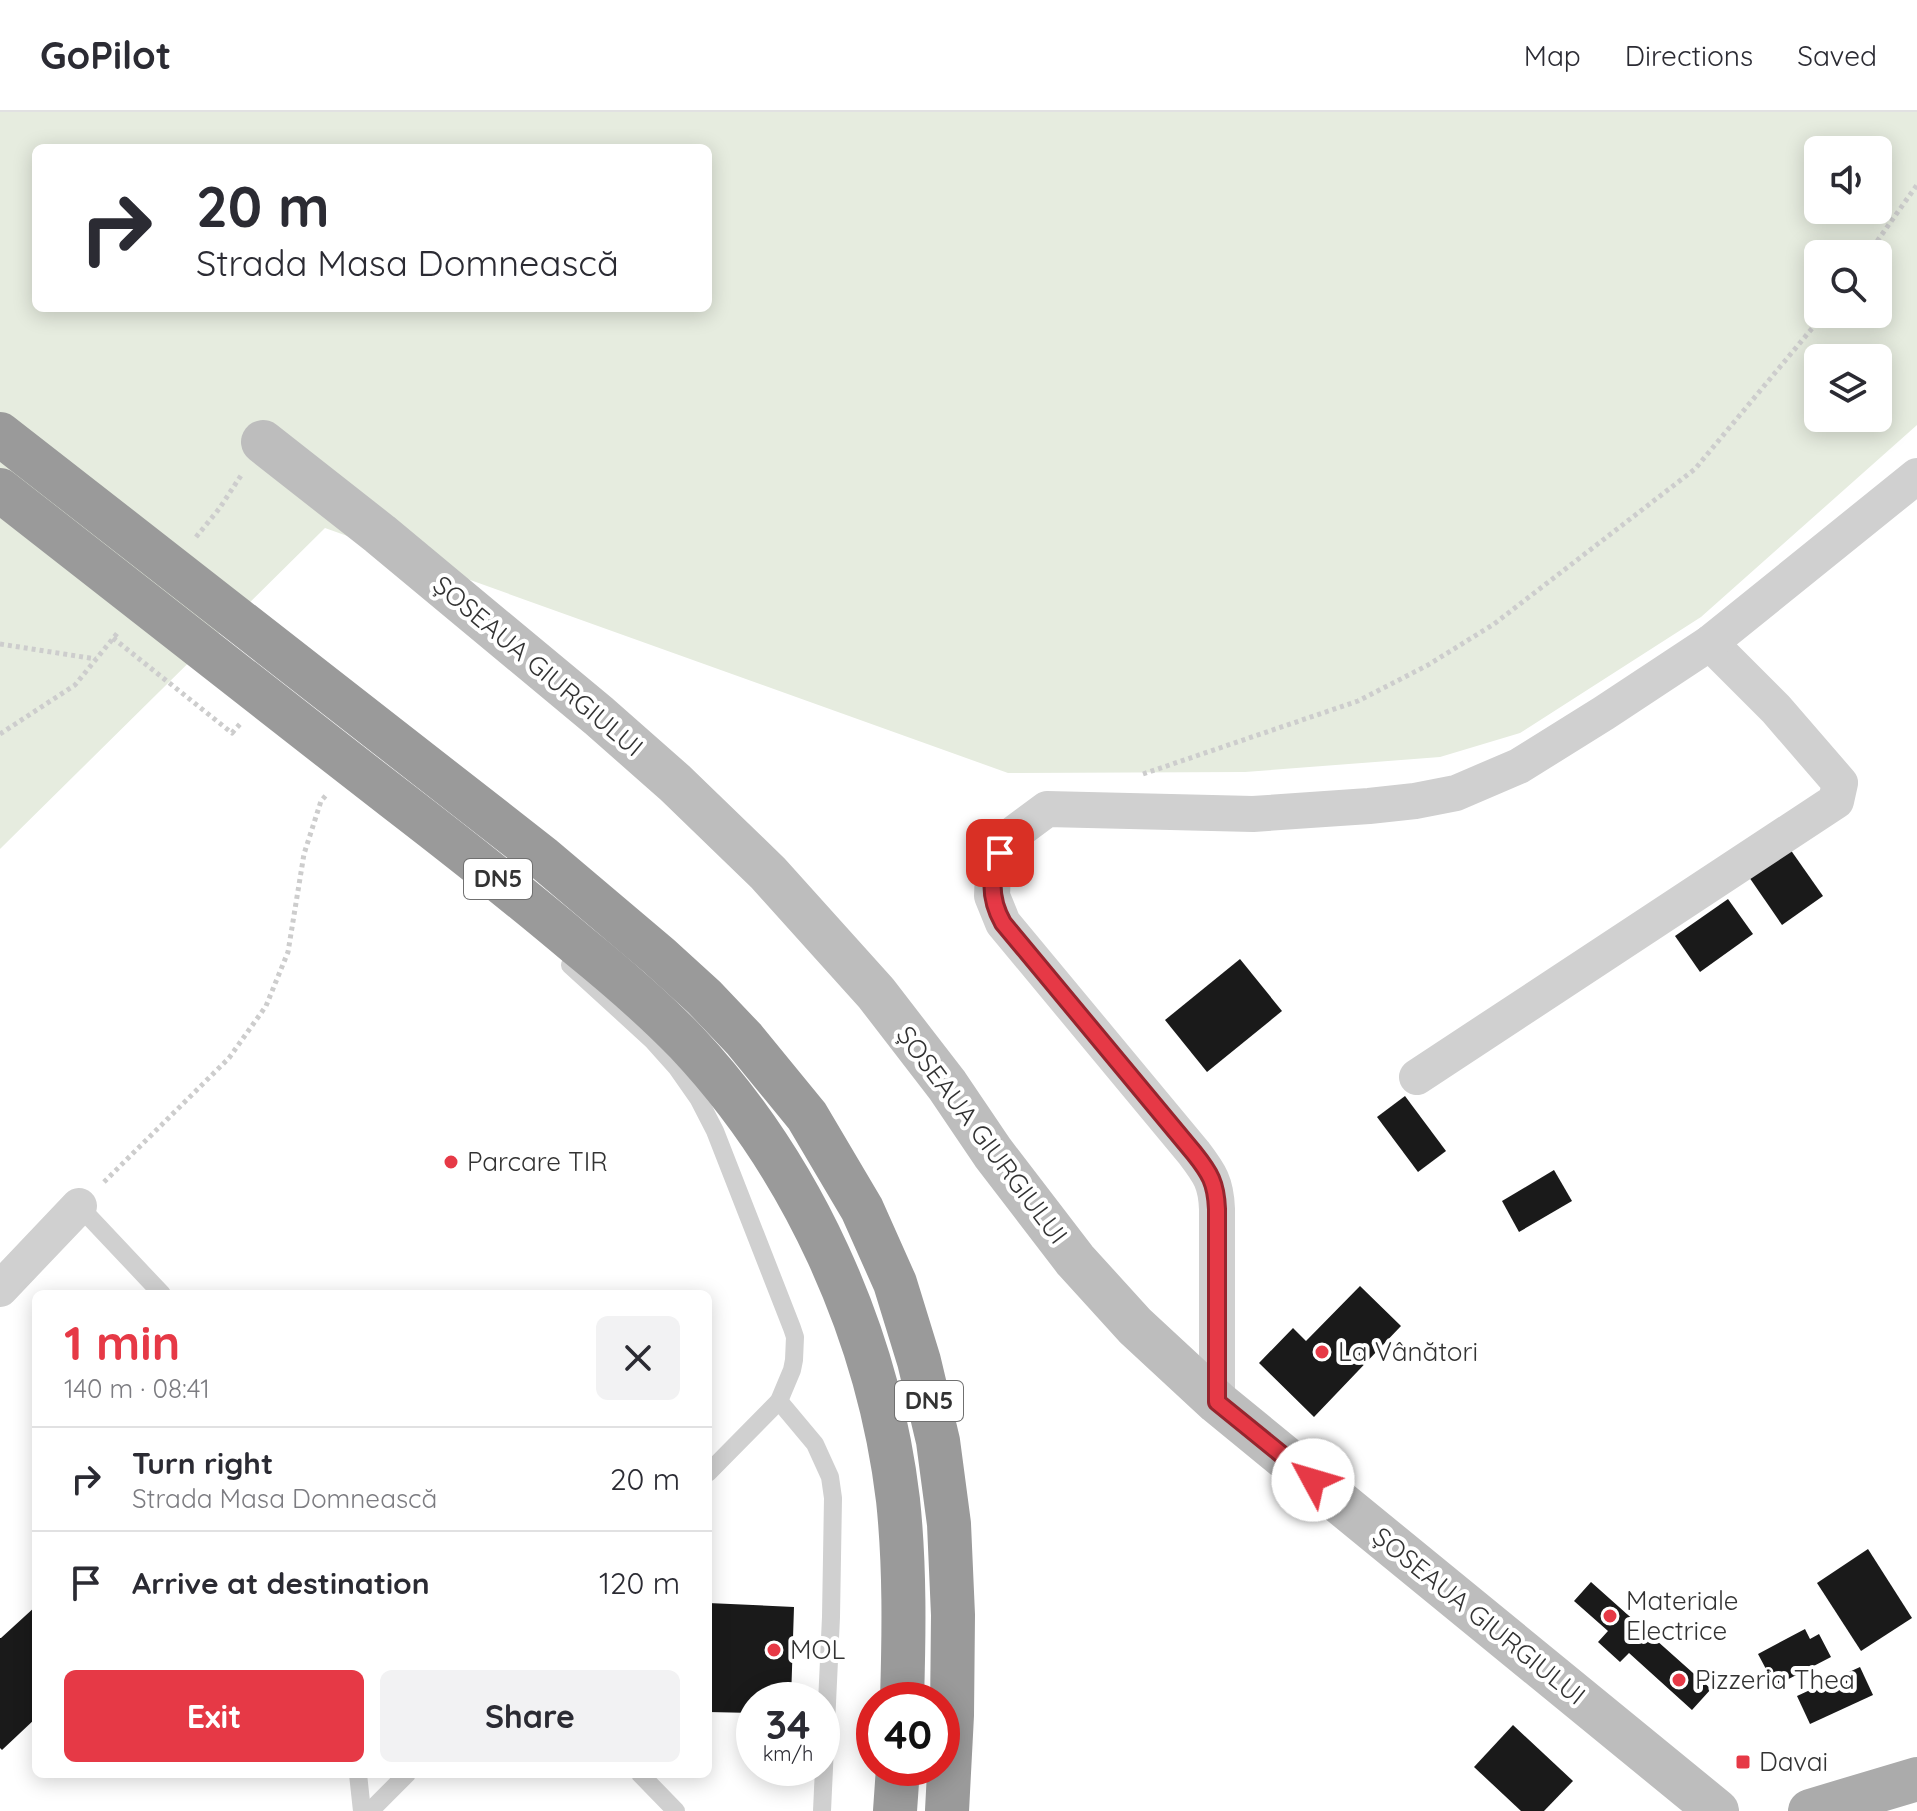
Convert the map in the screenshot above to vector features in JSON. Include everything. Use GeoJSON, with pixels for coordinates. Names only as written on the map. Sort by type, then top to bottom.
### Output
{"type":"FeatureCollection","features":[{"type":"Feature","properties":{"kind":"highway","name":"DN5"},"geometry":{"type":"LineString","coordinates":[[0,434],[542,857],[704,997],[744,1039],[807,1116],[862,1209],[895,1283],[919,1361],[938,1441],[949,1524],[953,1615],[947,1811]]}},
{"type":"Feature","properties":{"kind":"highway","name":"DN5"},"geometry":{"type":"LineString","coordinates":[[0,490],[522,898],[617,978],[684,1041],[744,1111],[775,1157],[808,1216],[838,1276],[865,1348],[885,1429],[898,1501],[903,1682]]}},
{"type":"Feature","properties":{"kind":"highway"},"geometry":{"type":"LineString","coordinates":[[895,1811],[897,1786]]}},
{"type":"Feature","properties":{"kind":"main road"},"geometry":{"type":"LineString","coordinates":[[1810,1811],[1917,1779]]}},
{"type":"Feature","properties":{"kind":"street","name":"ȘOSEAUA GIURGIULUI"},"geometry":{"type":"LineString","coordinates":[[263,442],[380,534],[599,716],[675,783],[768,873],[876,993],[1075,1260],[1135,1326],[1217,1402],[1717,1811]]}},
{"type":"Feature","properties":{"kind":"street"},"geometry":{"type":"LineString","coordinates":[[1217,1402],[1217,1209],[1213,1180],[1003,923],[995,906],[992,883],[996,861],[1004,845],[1047,809],[1253,814],[1415,801],[1456,793],[1519,766],[1710,643],[1917,476]]}},
{"type":"Feature","properties":{"kind":"street"},"geometry":{"type":"LineString","coordinates":[[1417,1077],[1836,801],[1840,783],[1776,709],[1710,643]]}},
{"type":"Feature","properties":{"kind":"street"},"geometry":{"type":"LineString","coordinates":[[0,1289],[79,1206]]}},
{"type":"Feature","properties":{"kind":"lane"},"geometry":{"type":"LineString","coordinates":[[282,710],[338,782]]}},
{"type":"Feature","properties":{"kind":"lane"},"geometry":{"type":"LineString","coordinates":[[556,954],[652,1040],[698,1098],[715,1131],[795,1337],[792,1370],[779,1401],[712,1469]]}},
{"type":"Feature","properties":{"kind":"lane"},"geometry":{"type":"LineString","coordinates":[[79,1206],[158,1290]]}},
{"type":"Feature","properties":{"kind":"lane"},"geometry":{"type":"LineString","coordinates":[[779,1401],[815,1444],[830,1477],[833,1498],[822,1811]]}},
{"type":"Feature","properties":{"kind":"lane"},"geometry":{"type":"LineString","coordinates":[[358,1778],[362,1811]]}},
{"type":"Feature","properties":{"kind":"lane"},"geometry":{"type":"LineString","coordinates":[[370,1811],[403,1778]]}},
{"type":"Feature","properties":{"kind":"lane"},"geometry":{"type":"LineString","coordinates":[[644,1778],[676,1811]]}},
{"type":"Feature","properties":{"kind":"path"},"geometry":{"type":"LineString","coordinates":[[1878,240],[1917,185]]}},
{"type":"Feature","properties":{"kind":"path"},"geometry":{"type":"LineString","coordinates":[[1142,774],[1358,701],[1428,665],[1494,624],[1695,469],[1812,328]]}},
{"type":"Feature","properties":{"kind":"path"},"geometry":{"type":"LineString","coordinates":[[0,644],[97,659]]}},
{"type":"Feature","properties":{"kind":"path"},"geometry":{"type":"LineString","coordinates":[[0,734],[75,685]]}},
{"type":"Feature","properties":{"kind":"path"},"geometry":{"type":"LineString","coordinates":[[79,1206],[229,1058],[266,1006],[288,952],[308,840],[321,801],[338,782]]}},
{"type":"Feature","properties":{"kind":"shaded area"},"geometry":{"type":"Polygon","coordinates":[[[0,112],[1917,112],[1917,425],[1701,617],[1520,733],[1440,757],[1245,772],[1008,773],[325,528],[0,849],[0,112]]]}},
{"type":"Feature","properties":{"kind":"building"},"geometry":{"type":"Polygon","coordinates":[[[1790,849],[1823,896],[1782,925],[1749,877],[1790,849]]]}},
{"type":"Feature","properties":{"kind":"building"},"geometry":{"type":"Polygon","coordinates":[[[1728,899],[1753,934],[1700,972],[1675,936],[1728,899]]]}},
{"type":"Feature","properties":{"kind":"building"},"geometry":{"type":"Polygon","coordinates":[[[1240,959],[1282,1011],[1207,1072],[1165,1020],[1240,959]]]}},
{"type":"Feature","properties":{"kind":"building"},"geometry":{"type":"Polygon","coordinates":[[[1405,1096],[1446,1151],[1418,1172],[1377,1117],[1405,1096]]]}},
{"type":"Feature","properties":{"kind":"building"},"geometry":{"type":"Polygon","coordinates":[[[1554,1170],[1572,1201],[1519,1232],[1502,1201],[1554,1170]]]}},
{"type":"Feature","properties":{"kind":"building","name":"La Vânători"},"geometry":{"type":"Polygon","coordinates":[[[1360,1286],[1401,1326],[1314,1417],[1259,1363],[1293,1328],[1306,1341],[1360,1286]]]}},
{"type":"Feature","properties":{"kind":"building"},"geometry":{"type":"Polygon","coordinates":[[[1868,1549],[1912,1618],[1861,1651],[1817,1583],[1868,1549]]]}},
{"type":"Feature","properties":{"kind":"building","name":"Materiale Electrice"},"geometry":{"type":"Polygon","coordinates":[[[1591,1582],[1711,1689],[1692,1710],[1629,1653],[1620,1662],[1598,1642],[1608,1631],[1574,1601],[1591,1582]]]}},
{"type":"Feature","properties":{"kind":"building"},"geometry":{"type":"Polygon","coordinates":[[[712,1603],[794,1607],[792,1682],[736,1682],[736,1713],[712,1712],[712,1603]]]}},
{"type":"Feature","properties":{"kind":"building"},"geometry":{"type":"Polygon","coordinates":[[[32,1610],[32,1722],[2,1750],[0,1748],[1,1638],[32,1610]]]}},
{"type":"Feature","properties":{"kind":"building"},"geometry":{"type":"Polygon","coordinates":[[[1805,1629],[1810,1639],[1819,1634],[1831,1657],[1775,1686],[1758,1654],[1805,1629]]]}},
{"type":"Feature","properties":{"kind":"building"},"geometry":{"type":"Polygon","coordinates":[[[1860,1667],[1873,1695],[1810,1724],[1797,1696],[1860,1667]]]}},
{"type":"Feature","properties":{"kind":"building"},"geometry":{"type":"Polygon","coordinates":[[[1513,1725],[1573,1781],[1544,1811],[1521,1811],[1474,1767],[1513,1725]]]}},
{"type":"Feature","properties":{"kind":"place","name":"Parcare TIR"},"geometry":{"type":"Point","coordinates":[451,1162]}},
{"type":"Feature","properties":{"kind":"place","name":"La Vânători"},"geometry":{"type":"Point","coordinates":[1322,1352]}},
{"type":"Feature","properties":{"kind":"place","name":"Materiale Electrice"},"geometry":{"type":"Point","coordinates":[1610,1616]}},
{"type":"Feature","properties":{"kind":"place","name":"MOL"},"geometry":{"type":"Point","coordinates":[774,1650]}},
{"type":"Feature","properties":{"kind":"place","name":"Pizzeria Thea"},"geometry":{"type":"Point","coordinates":[1679,1680]}},
{"type":"Feature","properties":{"kind":"place","name":"Davai"},"geometry":{"type":"Point","coordinates":[1743,1762]}},
{"type":"Feature","properties":{"kind":"route"},"geometry":{"type":"LineString","coordinates":[[1000,853],[993,872],[992,896],[1003,923],[1213,1180],[1217,1209],[1217,1402],[1313,1480]]}}]}
